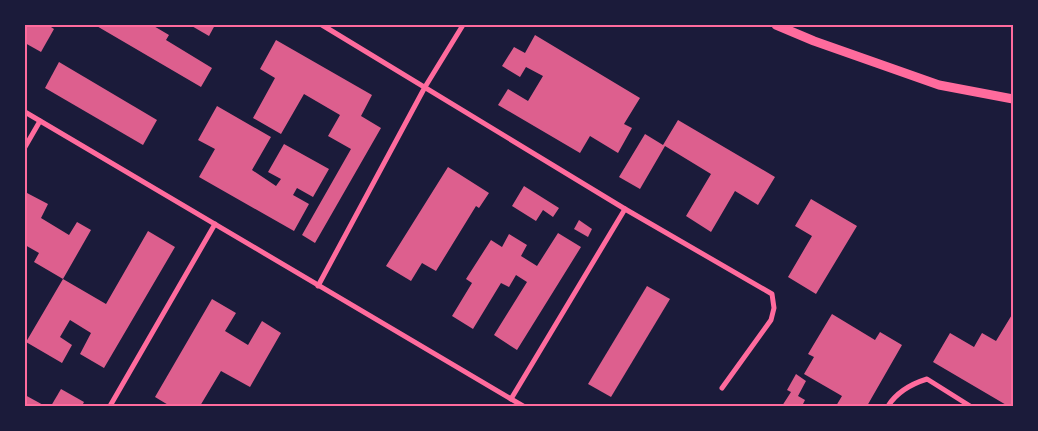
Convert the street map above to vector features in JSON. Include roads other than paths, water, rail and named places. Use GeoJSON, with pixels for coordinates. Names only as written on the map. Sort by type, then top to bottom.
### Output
{"type":"FeatureCollection","features":[{"type":"Feature","properties":{"kind":"street"},"geometry":{"type":"LineString","coordinates":[[322,25],[625,209],[772,294],[774,308],[771,320],[722,388]]}},
{"type":"Feature","properties":{"kind":"street"},"geometry":{"type":"LineString","coordinates":[[318,286],[425,87],[463,25]]}},
{"type":"Feature","properties":{"kind":"street"},"geometry":{"type":"LineString","coordinates":[[776,25],[814,41],[939,85],[1013,99]]}},
{"type":"Feature","properties":{"kind":"street"},"geometry":{"type":"LineString","coordinates":[[25,112],[523,406]]}},
{"type":"Feature","properties":{"kind":"street"},"geometry":{"type":"LineString","coordinates":[[25,148],[40,121]]}},
{"type":"Feature","properties":{"kind":"street"},"geometry":{"type":"LineString","coordinates":[[511,399],[625,209]]}},
{"type":"Feature","properties":{"kind":"street"},"geometry":{"type":"LineString","coordinates":[[110,406],[216,224]]}},
{"type":"Feature","properties":{"kind":"street"},"geometry":{"type":"LineString","coordinates":[[888,406],[892,399],[908,387],[927,379],[970,406]]}}]}
